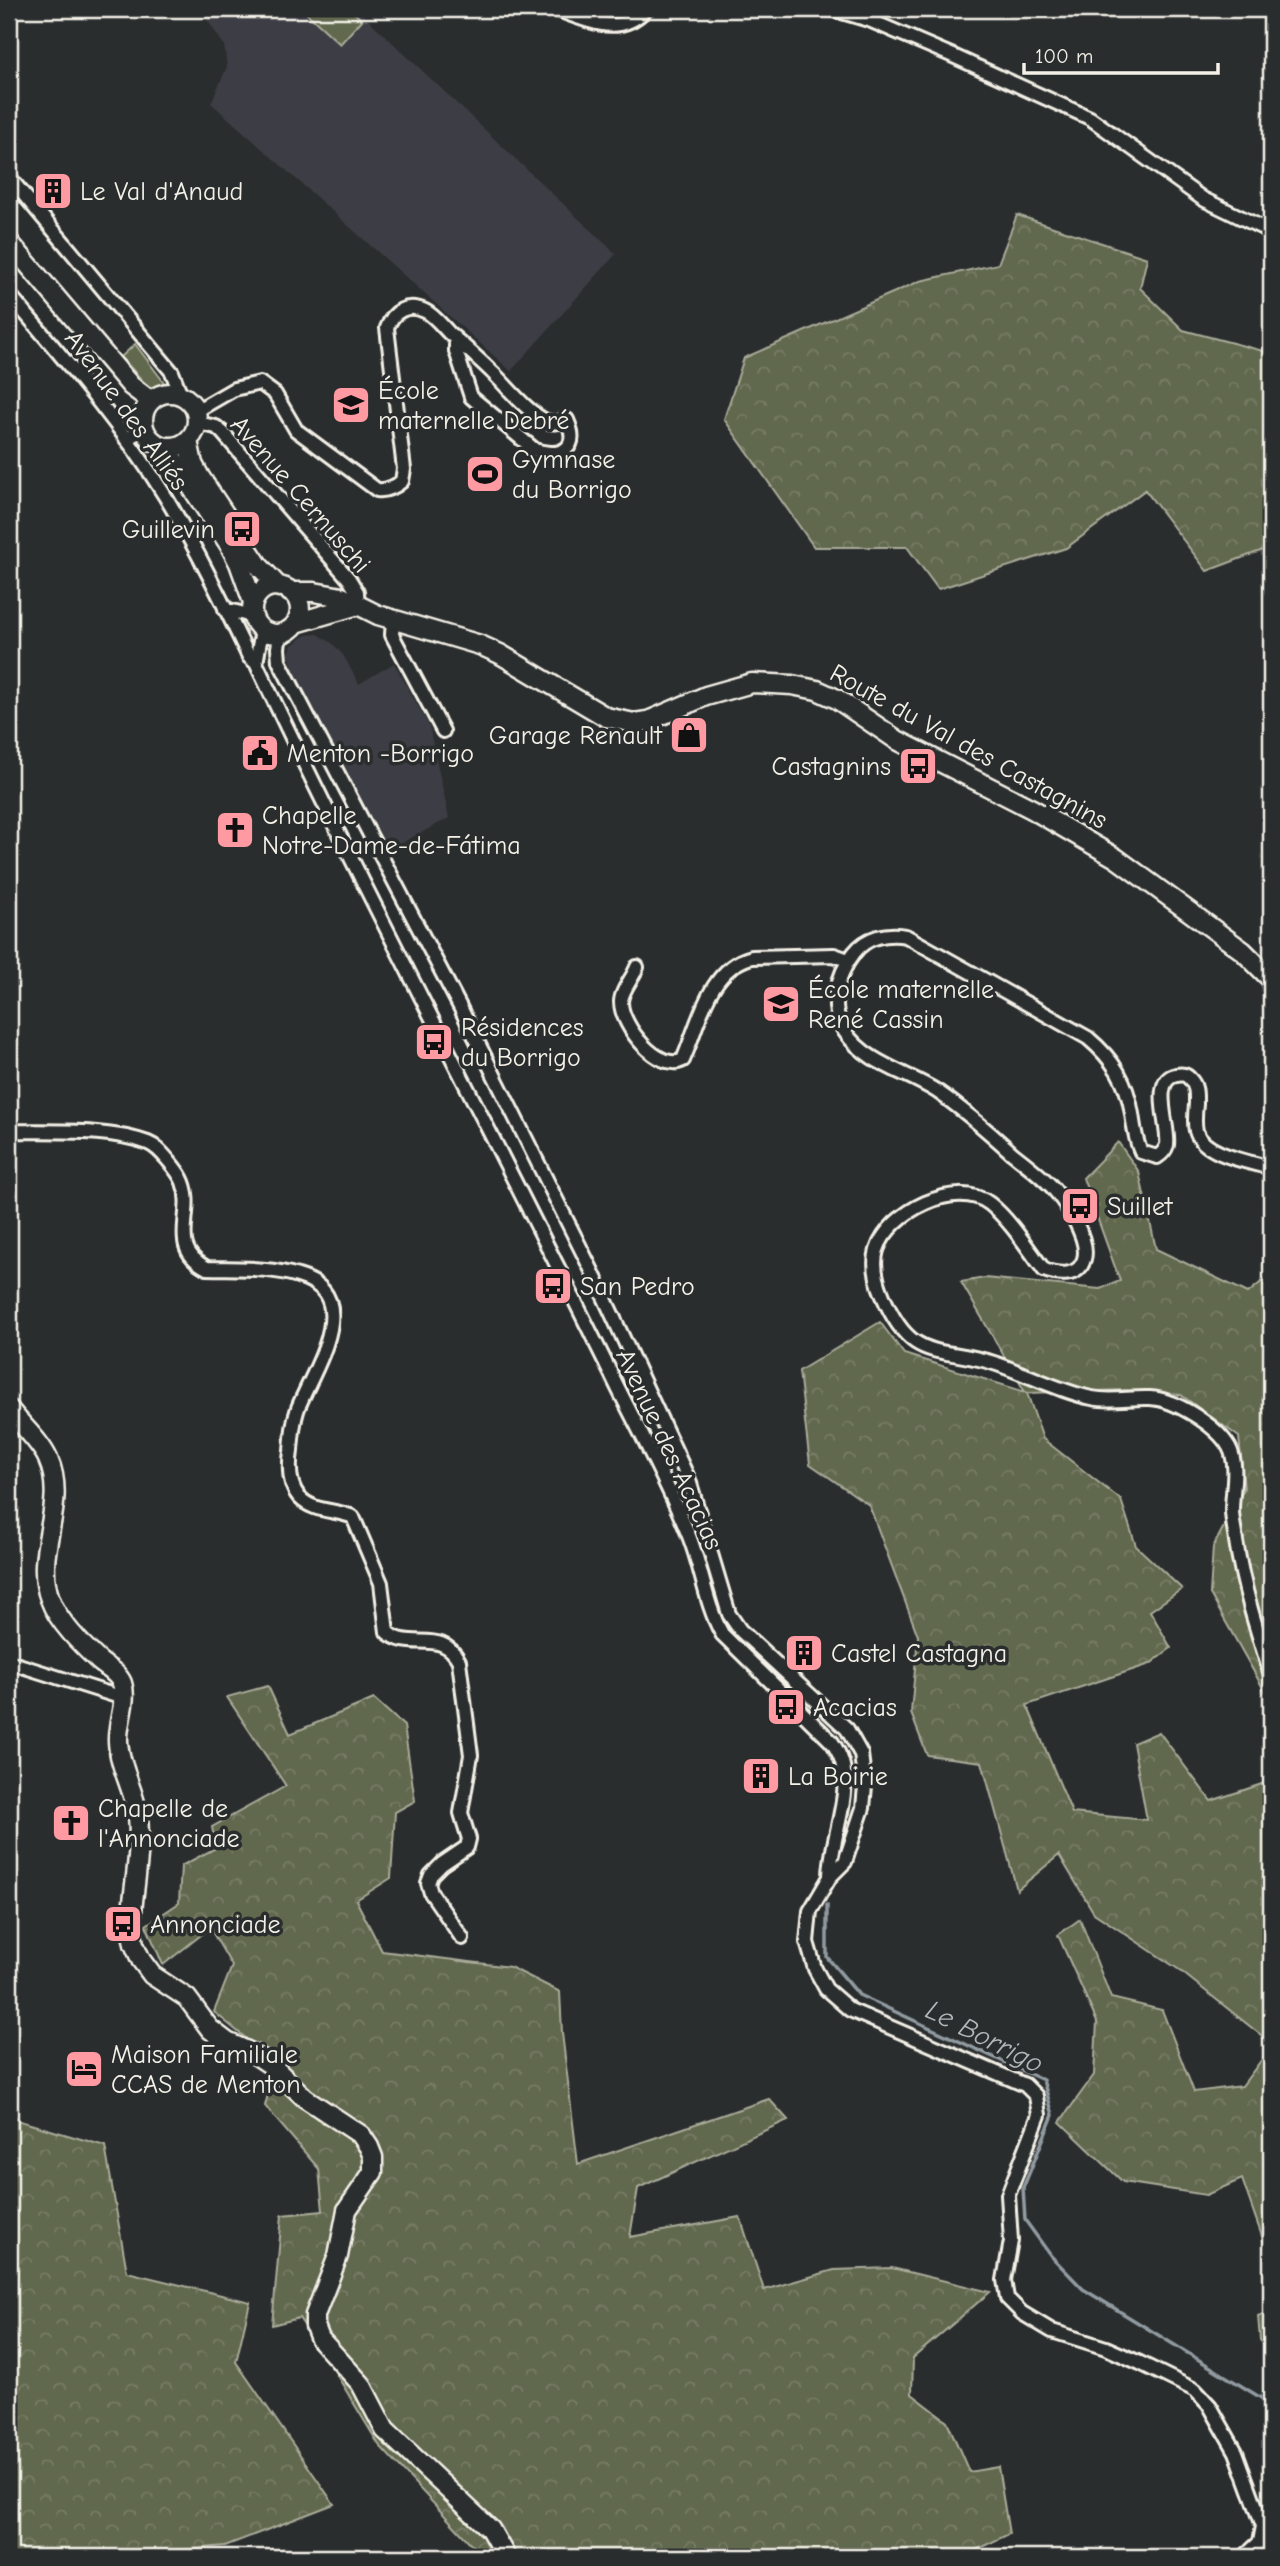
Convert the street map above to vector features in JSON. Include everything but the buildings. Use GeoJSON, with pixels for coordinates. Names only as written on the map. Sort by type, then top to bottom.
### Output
{"type":"FeatureCollection","features":[{"type":"Feature","properties":{"kind":"street"},"geometry":{"type":"LineString","coordinates":[[554,9],[608,26],[630,23],[646,9]]}},
{"type":"Feature","properties":{"kind":"street"},"geometry":{"type":"LineString","coordinates":[[832,9],[869,20],[1090,118],[1203,199],[1271,232]]}},
{"type":"Feature","properties":{"kind":"street"},"geometry":{"type":"LineString","coordinates":[[9,177],[172,372],[181,395]]}},
{"type":"Feature","properties":{"kind":"street"},"geometry":{"type":"LineString","coordinates":[[9,242],[131,386],[151,401]]}},
{"type":"Feature","properties":{"kind":"street","name":"Avenue des Alliés"},"geometry":{"type":"LineString","coordinates":[[9,294],[127,439],[165,496],[225,609]]}},
{"type":"Feature","properties":{"kind":"street"},"geometry":{"type":"LineString","coordinates":[[197,417],[234,389],[260,383],[275,394],[296,430],[377,490],[386,491],[402,481],[404,469],[387,328],[390,318],[403,308],[413,308],[427,312],[545,421],[556,423],[567,420],[573,433],[571,444],[563,452],[548,454],[535,450],[471,397],[456,351],[456,339]]}},
{"type":"Feature","properties":{"kind":"street"},"geometry":{"type":"LineString","coordinates":[[165,447],[181,445],[188,441],[196,430],[197,417],[193,404],[181,395],[160,395],[151,401],[143,414],[144,429],[149,438],[165,447],[229,544],[239,563],[256,616],[267,633],[280,634],[292,628],[299,610],[295,596],[259,566],[200,477],[193,464],[188,441]]}},
{"type":"Feature","properties":{"kind":"street","name":"Avenue Cernuschi"},"geometry":{"type":"LineString","coordinates":[[197,417],[222,432],[349,579],[357,592],[358,605]]}},
{"type":"Feature","properties":{"kind":"street"},"geometry":{"type":"LineString","coordinates":[[127,439],[144,429]]}},
{"type":"Feature","properties":{"kind":"street"},"geometry":{"type":"LineString","coordinates":[[256,663],[256,616],[261,592],[284,589]]}},
{"type":"Feature","properties":{"kind":"street","name":"Route du Val des Castagnins"},"geometry":{"type":"LineString","coordinates":[[284,589],[342,597],[386,617],[480,645],[500,654],[606,717],[634,723],[648,721],[706,696],[752,683],[792,685],[817,690],[836,699],[897,740],[1032,809],[1116,858],[1243,951],[1271,979]]}},
{"type":"Feature","properties":{"kind":"street"},"geometry":{"type":"LineString","coordinates":[[296,623],[358,605]]}},
{"type":"Feature","properties":{"kind":"street"},"geometry":{"type":"LineString","coordinates":[[225,609],[256,616]]}},
{"type":"Feature","properties":{"kind":"street","name":"Avenue des Acacias"},"geometry":{"type":"LineString","coordinates":[[225,609],[249,657],[256,663],[668,1489],[690,1538],[714,1619],[722,1634],[832,1742],[842,1761],[845,1786],[830,1857],[830,1877]]}},
{"type":"Feature","properties":{"kind":"street"},"geometry":{"type":"LineString","coordinates":[[386,617],[392,635],[443,731]]}},
{"type":"Feature","properties":{"kind":"street","name":"Avenue des Acacias"},"geometry":{"type":"LineString","coordinates":[[280,634],[279,661],[460,1007],[589,1265],[689,1480],[729,1614],[740,1630],[847,1729],[861,1754],[865,1786],[863,1808],[845,1862],[830,1877]]}},
{"type":"Feature","properties":{"kind":"street"},"geometry":{"type":"LineString","coordinates":[[1271,1168],[1212,1150],[1202,1143],[1196,1132],[1196,1091],[1193,1082],[1186,1075],[1178,1074],[1170,1077],[1164,1084],[1167,1143],[1163,1153],[1157,1157],[1142,1152],[1137,1143],[1128,1092],[1122,1077],[1103,1050],[1088,1038],[906,936],[893,933],[877,936],[857,948],[848,960],[838,982],[835,1000],[844,1031],[854,1043],[880,1063],[937,1092],[1052,1187],[1070,1210],[1083,1244],[1085,1258],[1078,1269],[1064,1275],[1055,1274],[1044,1270],[990,1205],[978,1198],[959,1196],[928,1201],[907,1211],[891,1224],[876,1252],[877,1282],[897,1324],[908,1338],[931,1351],[994,1363],[1091,1398],[1152,1398],[1173,1403],[1199,1418],[1215,1432],[1229,1447],[1234,1461],[1232,1513],[1240,1563],[1254,1622],[1271,1675]]}},
{"type":"Feature","properties":{"kind":"street"},"geometry":{"type":"LineString","coordinates":[[638,967],[621,1000],[623,1014],[629,1027],[652,1053],[666,1062],[676,1064],[683,1060],[718,979],[740,960],[751,957],[834,955],[848,960]]}},
{"type":"Feature","properties":{"kind":"street"},"geometry":{"type":"LineString","coordinates":[[9,1131],[93,1133],[150,1143],[160,1151],[183,1181],[186,1198],[184,1239],[186,1251],[194,1262],[207,1268],[297,1275],[314,1282],[330,1304],[333,1317],[331,1335],[294,1421],[289,1463],[293,1488],[300,1498],[311,1506],[353,1517],[380,1583],[387,1632],[395,1639],[407,1642],[426,1640],[442,1644],[453,1649],[459,1661],[471,1755],[461,1813],[469,1839],[467,1846],[430,1875],[428,1883],[431,1893],[462,1938]]}},
{"type":"Feature","properties":{"kind":"street"},"geometry":{"type":"LineString","coordinates":[[9,1409],[44,1451],[54,1479],[53,1519],[44,1555],[49,1598],[57,1613],[82,1642],[121,1680],[123,1698],[117,1729],[118,1746],[138,1815],[139,1833],[131,1928],[141,1961],[152,1975],[187,1998],[210,2029],[227,2042],[271,2065],[305,2098],[361,2135],[369,2147],[373,2157],[373,2172],[347,2210],[338,2256],[315,2315],[315,2326],[320,2339],[361,2384],[386,2430],[490,2529],[506,2557]]}},
{"type":"Feature","properties":{"kind":"street"},"geometry":{"type":"LineString","coordinates":[[9,1662],[123,1698]]}},
{"type":"Feature","properties":{"kind":"street"},"geometry":{"type":"LineString","coordinates":[[830,1877],[810,1911],[807,1942],[815,1969],[826,1989],[850,2010],[1025,2085],[1036,2096],[1039,2115],[1008,2195],[1011,2241],[1004,2280],[1007,2298],[1022,2313],[1052,2331],[1106,2348],[1140,2363],[1195,2390],[1210,2406],[1236,2452],[1263,2526],[1260,2542],[1244,2557]]}},
{"type":"Feature","properties":{"kind":"shaded area"},"geometry":{"type":"Polygon","coordinates":[[[200,9],[357,9],[616,254],[511,371],[211,103],[227,67],[224,45],[200,9]]]}},
{"type":"Feature","properties":{"kind":"shaded area"},"geometry":{"type":"Polygon","coordinates":[[[318,634],[332,643],[343,655],[359,684],[394,663],[429,726],[449,818],[385,852],[295,673],[289,655],[292,645],[306,635],[318,634]]]}},
{"type":"Feature","properties":{"kind":"green space"},"geometry":{"type":"Polygon","coordinates":[[[302,9],[350,9],[362,20],[340,44],[302,9]]]}},
{"type":"Feature","properties":{"kind":"green space"},"geometry":{"type":"Polygon","coordinates":[[[1237,9],[1271,9],[1271,20],[1237,9]]]}},
{"type":"Feature","properties":{"kind":"green space"},"geometry":{"type":"Polygon","coordinates":[[[1017,215],[1147,258],[1140,288],[1183,330],[1271,353],[1271,547],[1207,571],[1145,490],[1066,548],[938,589],[907,547],[814,547],[724,419],[744,358],[920,281],[998,264],[1017,215]]]}},
{"type":"Feature","properties":{"kind":"green space"},"geometry":{"type":"Polygon","coordinates":[[[135,344],[166,385],[151,390],[121,357],[135,344]]]}},
{"type":"Feature","properties":{"kind":"green space"},"geometry":{"type":"Polygon","coordinates":[[[1118,1142],[1139,1172],[1156,1249],[1248,1293],[1271,1274],[1271,1698],[1210,1594],[1213,1547],[1244,1489],[1239,1437],[1181,1395],[1126,1390],[1027,1393],[1043,1439],[1121,1500],[1136,1546],[1182,1589],[1150,1611],[1171,1648],[1150,1664],[1027,1705],[1072,1813],[1147,1820],[1133,1743],[1159,1732],[1211,1801],[1271,1781],[1271,2043],[1178,1969],[1094,1913],[1059,1855],[1017,1890],[982,1762],[927,1755],[911,1713],[918,1636],[869,1505],[810,1464],[799,1371],[880,1322],[904,1354],[1025,1392],[961,1282],[985,1278],[1100,1289],[1120,1281],[1083,1178],[1118,1142]]]}},
{"type":"Feature","properties":{"kind":"green space"},"geometry":{"type":"Polygon","coordinates":[[[268,1686],[290,1734],[374,1699],[404,1726],[415,1801],[395,1812],[391,1878],[356,1900],[382,1951],[510,1967],[560,1992],[562,2033],[578,2164],[769,2099],[788,2120],[638,2188],[630,2237],[740,2217],[764,2290],[834,2270],[892,2268],[990,2292],[913,2358],[912,2394],[947,2421],[969,2472],[998,2467],[1009,2534],[961,2557],[478,2557],[474,2547],[379,2445],[299,2318],[272,2325],[282,2215],[323,2211],[319,2169],[265,2106],[276,2063],[214,2012],[232,1966],[210,1928],[163,1965],[146,1925],[179,1903],[181,1866],[216,1848],[212,1827],[286,1786],[227,1697],[268,1686]]]}},
{"type":"Feature","properties":{"kind":"green space"},"geometry":{"type":"Polygon","coordinates":[[[1080,1919],[1111,1998],[1162,2010],[1194,2092],[1242,2086],[1271,2047],[1271,2254],[1264,2242],[1242,2179],[1206,2195],[1123,2182],[1060,2122],[1094,2075],[1097,2022],[1058,1935],[1080,1919]]]}},
{"type":"Feature","properties":{"kind":"green space"},"geometry":{"type":"Polygon","coordinates":[[[9,2112],[20,2121],[105,2146],[127,2272],[250,2302],[236,2362],[334,2504],[225,2546],[111,2557],[9,2557],[9,2112]]]}},
{"type":"Feature","properties":{"kind":"green space"},"geometry":{"type":"Polygon","coordinates":[[[1271,2311],[1271,2351],[1260,2340],[1258,2316],[1271,2311]]]}},
{"type":"Feature","properties":{"kind":"waterway","name":"Le Borrigo"},"geometry":{"type":"LineString","coordinates":[[827,1905],[827,1957],[859,1995],[1043,2080],[1053,2115],[1023,2188],[1025,2220],[1051,2256],[1083,2289],[1271,2404]]}},
{"type":"Feature","properties":{"kind":"place","name":"Le Val d'Anaud"},"geometry":{"type":"Point","coordinates":[53,191]}},
{"type":"Feature","properties":{"kind":"place","name":"École maternelle Debré"},"geometry":{"type":"Point","coordinates":[351,405]}},
{"type":"Feature","properties":{"kind":"place","name":"Gymnase du Borrigo"},"geometry":{"type":"Point","coordinates":[485,474]}},
{"type":"Feature","properties":{"kind":"place","name":"Guillevin"},"geometry":{"type":"Point","coordinates":[242,529]}},
{"type":"Feature","properties":{"kind":"place","name":"Garage Renault"},"geometry":{"type":"Point","coordinates":[689,735]}},
{"type":"Feature","properties":{"kind":"place","name":"Menton -Borrigo"},"geometry":{"type":"Point","coordinates":[260,753]}},
{"type":"Feature","properties":{"kind":"place","name":"Castagnins"},"geometry":{"type":"Point","coordinates":[918,766]}},
{"type":"Feature","properties":{"kind":"place","name":"Chapelle Notre-Dame-de-Fátima"},"geometry":{"type":"Point","coordinates":[235,830]}},
{"type":"Feature","properties":{"kind":"place","name":"École maternelle René Cassin"},"geometry":{"type":"Point","coordinates":[781,1004]}},
{"type":"Feature","properties":{"kind":"place","name":"Résidences du Borrigo"},"geometry":{"type":"Point","coordinates":[434,1042]}},
{"type":"Feature","properties":{"kind":"place","name":"Suillet"},"geometry":{"type":"Point","coordinates":[1080,1206]}},
{"type":"Feature","properties":{"kind":"place","name":"San Pedro"},"geometry":{"type":"Point","coordinates":[553,1286]}},
{"type":"Feature","properties":{"kind":"place","name":"Castel Castagna"},"geometry":{"type":"Point","coordinates":[804,1653]}},
{"type":"Feature","properties":{"kind":"place","name":"Acacias"},"geometry":{"type":"Point","coordinates":[786,1707]}},
{"type":"Feature","properties":{"kind":"place","name":"La Boirie"},"geometry":{"type":"Point","coordinates":[761,1776]}},
{"type":"Feature","properties":{"kind":"place","name":"Chapelle de l'Annonciade"},"geometry":{"type":"Point","coordinates":[71,1823]}},
{"type":"Feature","properties":{"kind":"place","name":"Annonciade"},"geometry":{"type":"Point","coordinates":[123,1924]}},
{"type":"Feature","properties":{"kind":"place","name":"Maison Familiale CCAS de Menton"},"geometry":{"type":"Point","coordinates":[84,2069]}}]}
